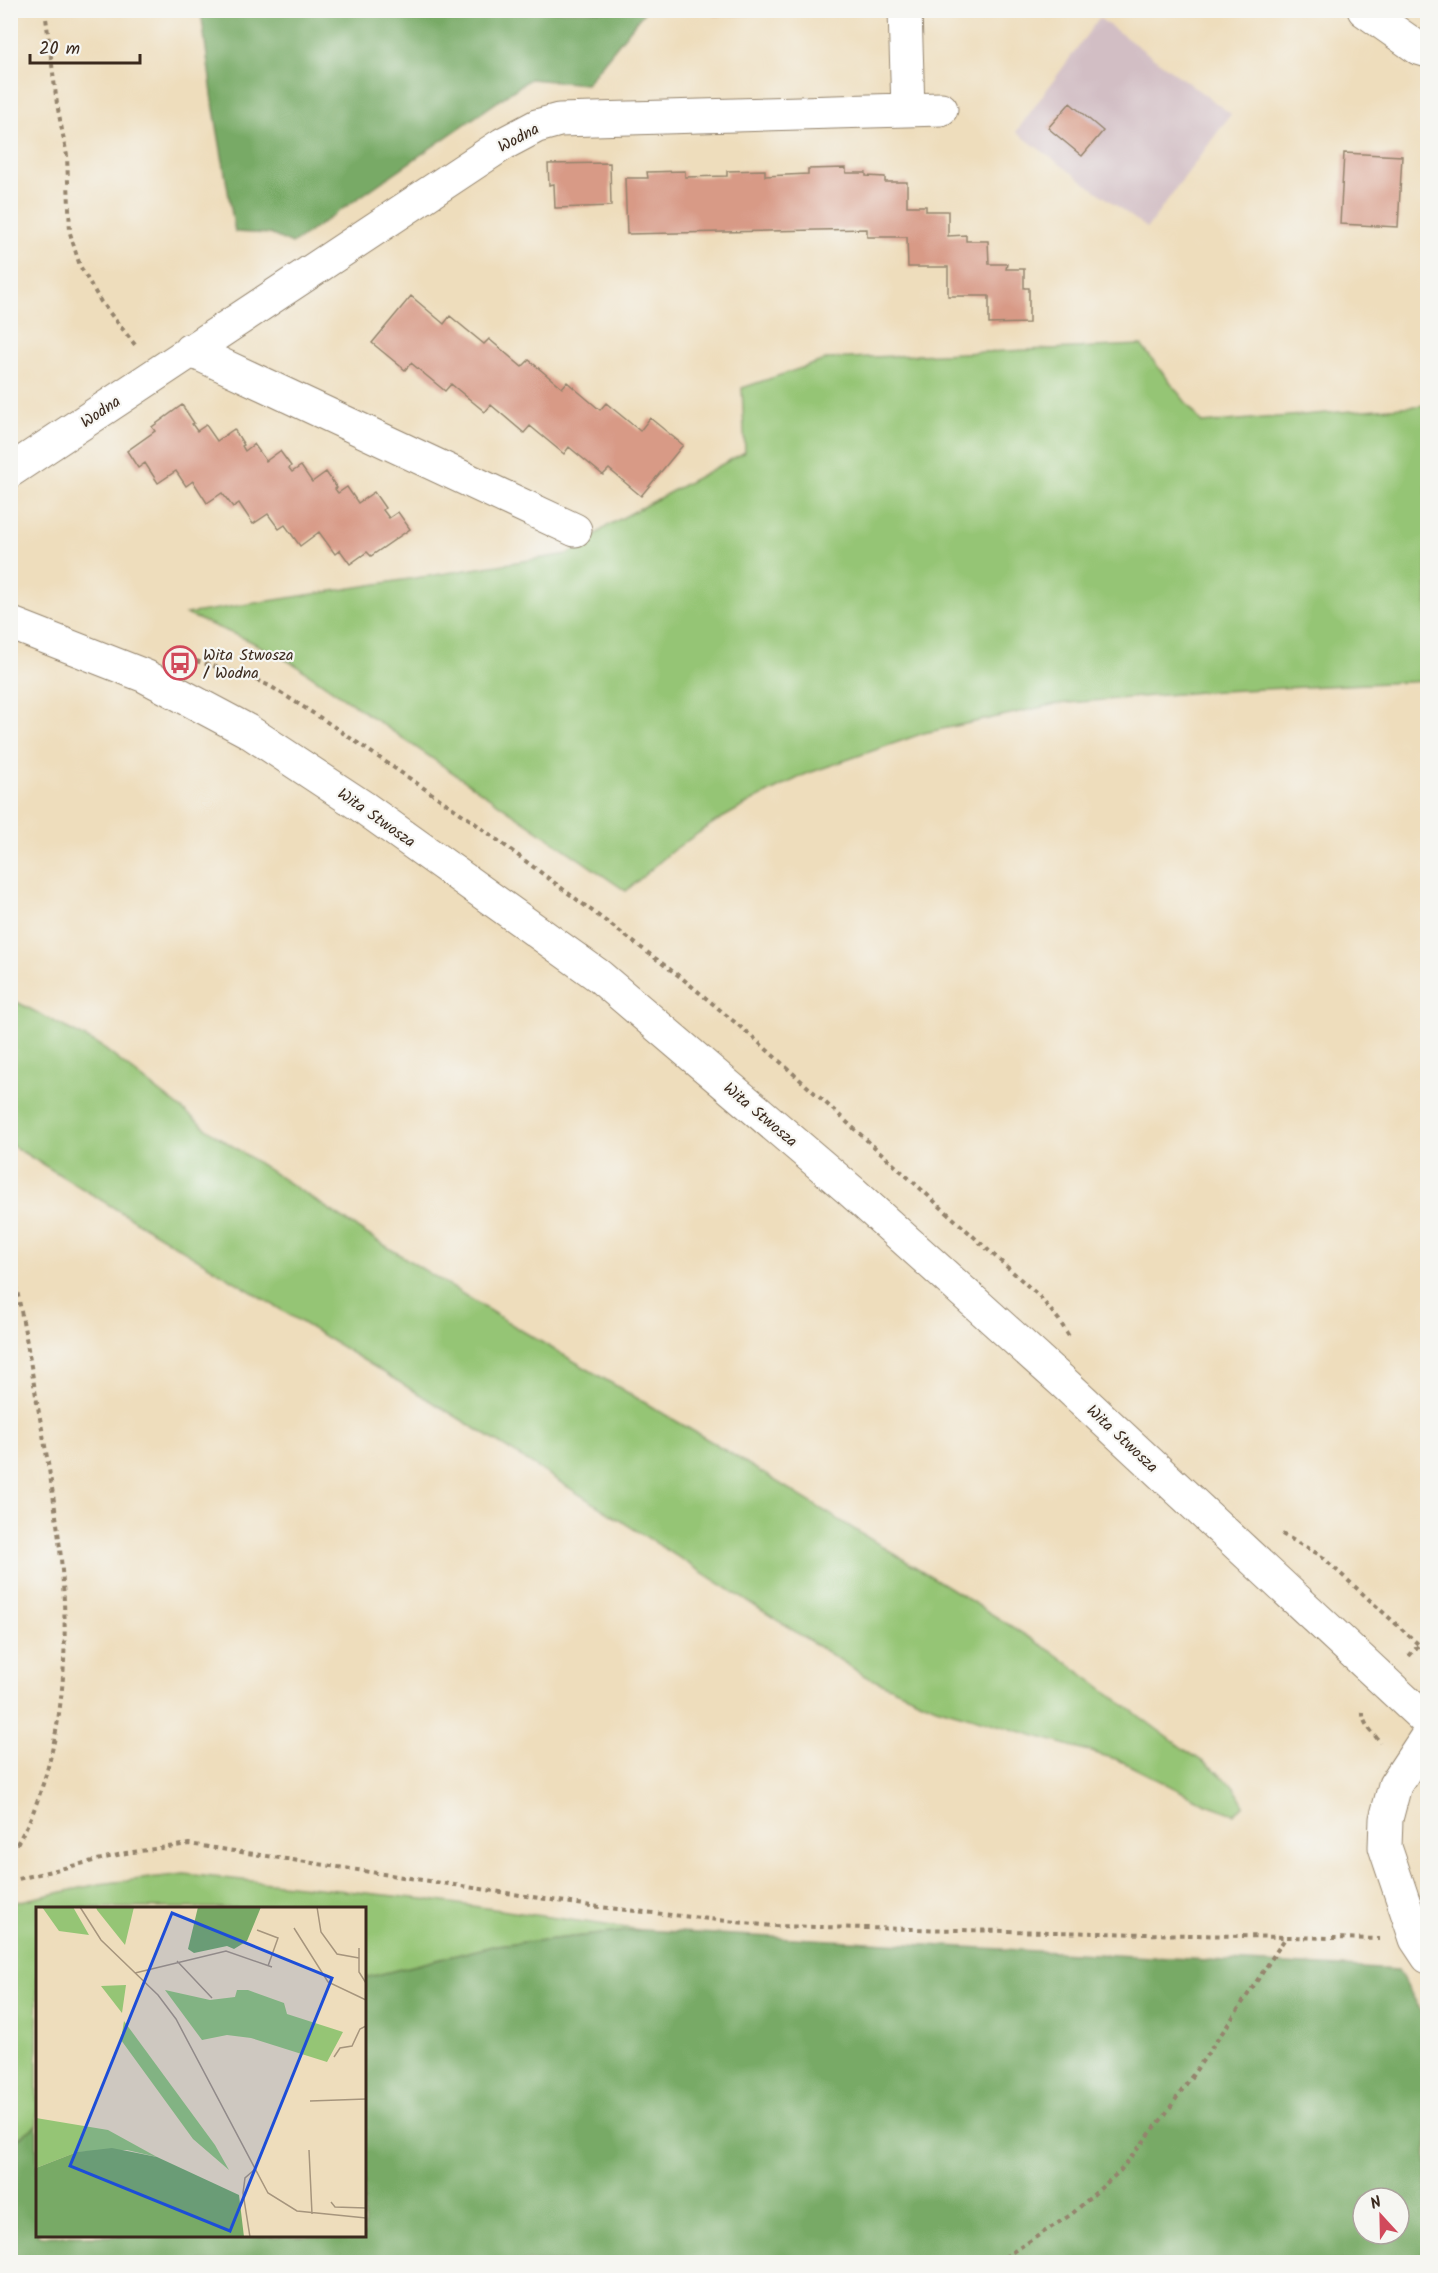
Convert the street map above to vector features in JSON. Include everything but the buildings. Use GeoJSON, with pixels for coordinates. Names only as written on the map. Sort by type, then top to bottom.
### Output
{"type":"FeatureCollection","features":[{"type":"Feature","properties":{"kind":"street"},"geometry":{"type":"LineString","coordinates":[[905,10],[908,110]]}},
{"type":"Feature","properties":{"kind":"street"},"geometry":{"type":"LineString","coordinates":[[1364,10],[1409,42],[1428,51]]}},
{"type":"Feature","properties":{"kind":"street","name":"Wodna"},"geometry":{"type":"LineString","coordinates":[[10,471],[503,144],[537,126],[559,120],[941,109]]}},
{"type":"Feature","properties":{"kind":"street"},"geometry":{"type":"LineString","coordinates":[[190,350],[575,531]]}},
{"type":"Feature","properties":{"kind":"street","name":"Wita Stwosza"},"geometry":{"type":"LineString","coordinates":[[10,623],[144,676],[248,731],[363,807],[599,976],[850,1190],[1028,1350],[1428,1722]]}},
{"type":"Feature","properties":{"kind":"street"},"geometry":{"type":"LineString","coordinates":[[1422,1948],[1385,1847],[1386,1820],[1395,1785],[1428,1735]]}},
{"type":"Feature","properties":{"kind":"path"},"geometry":{"type":"LineString","coordinates":[[45,10],[57,104],[67,156],[69,233],[80,266],[101,302],[158,372]]}},
{"type":"Feature","properties":{"kind":"path"},"geometry":{"type":"LineString","coordinates":[[10,1258],[50,1467],[62,1554],[66,1639],[62,1688],[51,1754],[35,1808],[10,1856]]}},
{"type":"Feature","properties":{"kind":"path"},"geometry":{"type":"LineString","coordinates":[[10,1881],[126,1853],[189,1844],[591,1906],[772,1926],[1286,1937],[1422,1948]]}},
{"type":"Feature","properties":{"kind":"path"},"geometry":{"type":"LineString","coordinates":[[998,2262],[1072,2214],[1120,2171],[1164,2116],[1286,1937]]}},
{"type":"Feature","properties":{"kind":"shaded area"},"geometry":{"type":"Polygon","coordinates":[[[1099,18],[1231,114],[1147,228],[1016,132],[1099,18]]]}},
{"type":"Feature","properties":{"kind":"green space"},"geometry":{"type":"Polygon","coordinates":[[[201,10],[645,11],[586,84],[530,79],[292,244],[270,234],[235,232],[214,109],[201,10]]]}},
{"type":"Feature","properties":{"kind":"green space"},"geometry":{"type":"Polygon","coordinates":[[[1141,345],[1202,423],[1427,405],[1427,681],[1201,692],[1056,704],[924,733],[806,774],[758,798],[715,822],[672,851],[626,891],[294,664],[248,640],[186,614],[568,554],[609,525],[745,452],[742,388],[828,359],[1141,345]]]}},
{"type":"Feature","properties":{"kind":"green space"},"geometry":{"type":"Polygon","coordinates":[[[11,999],[99,1045],[214,1134],[368,1235],[519,1329],[717,1445],[1054,1653],[1214,1769],[1234,1787],[1244,1805],[1234,1814],[1204,1803],[1119,1760],[936,1707],[865,1676],[486,1435],[11,1145],[11,999]]]}},
{"type":"Feature","properties":{"kind":"green space"},"geometry":{"type":"Polygon","coordinates":[[[184,1874],[423,1899],[641,1930],[497,1945],[366,1978],[366,1907],[36,1907],[36,2126],[11,2144],[11,1903],[99,1884],[184,1874]]]}},
{"type":"Feature","properties":{"kind":"green space"},"geometry":{"type":"Polygon","coordinates":[[[641,1930],[1398,1970],[1427,2022],[1427,2262],[11,2262],[11,2144],[36,2126],[36,2237],[366,2237],[366,1978],[497,1945],[641,1930]]]}},
{"type":"Feature","properties":{"kind":"place","name":"Wita Stwosza / Wodna"},"geometry":{"type":"Point","coordinates":[180,663]}}]}
